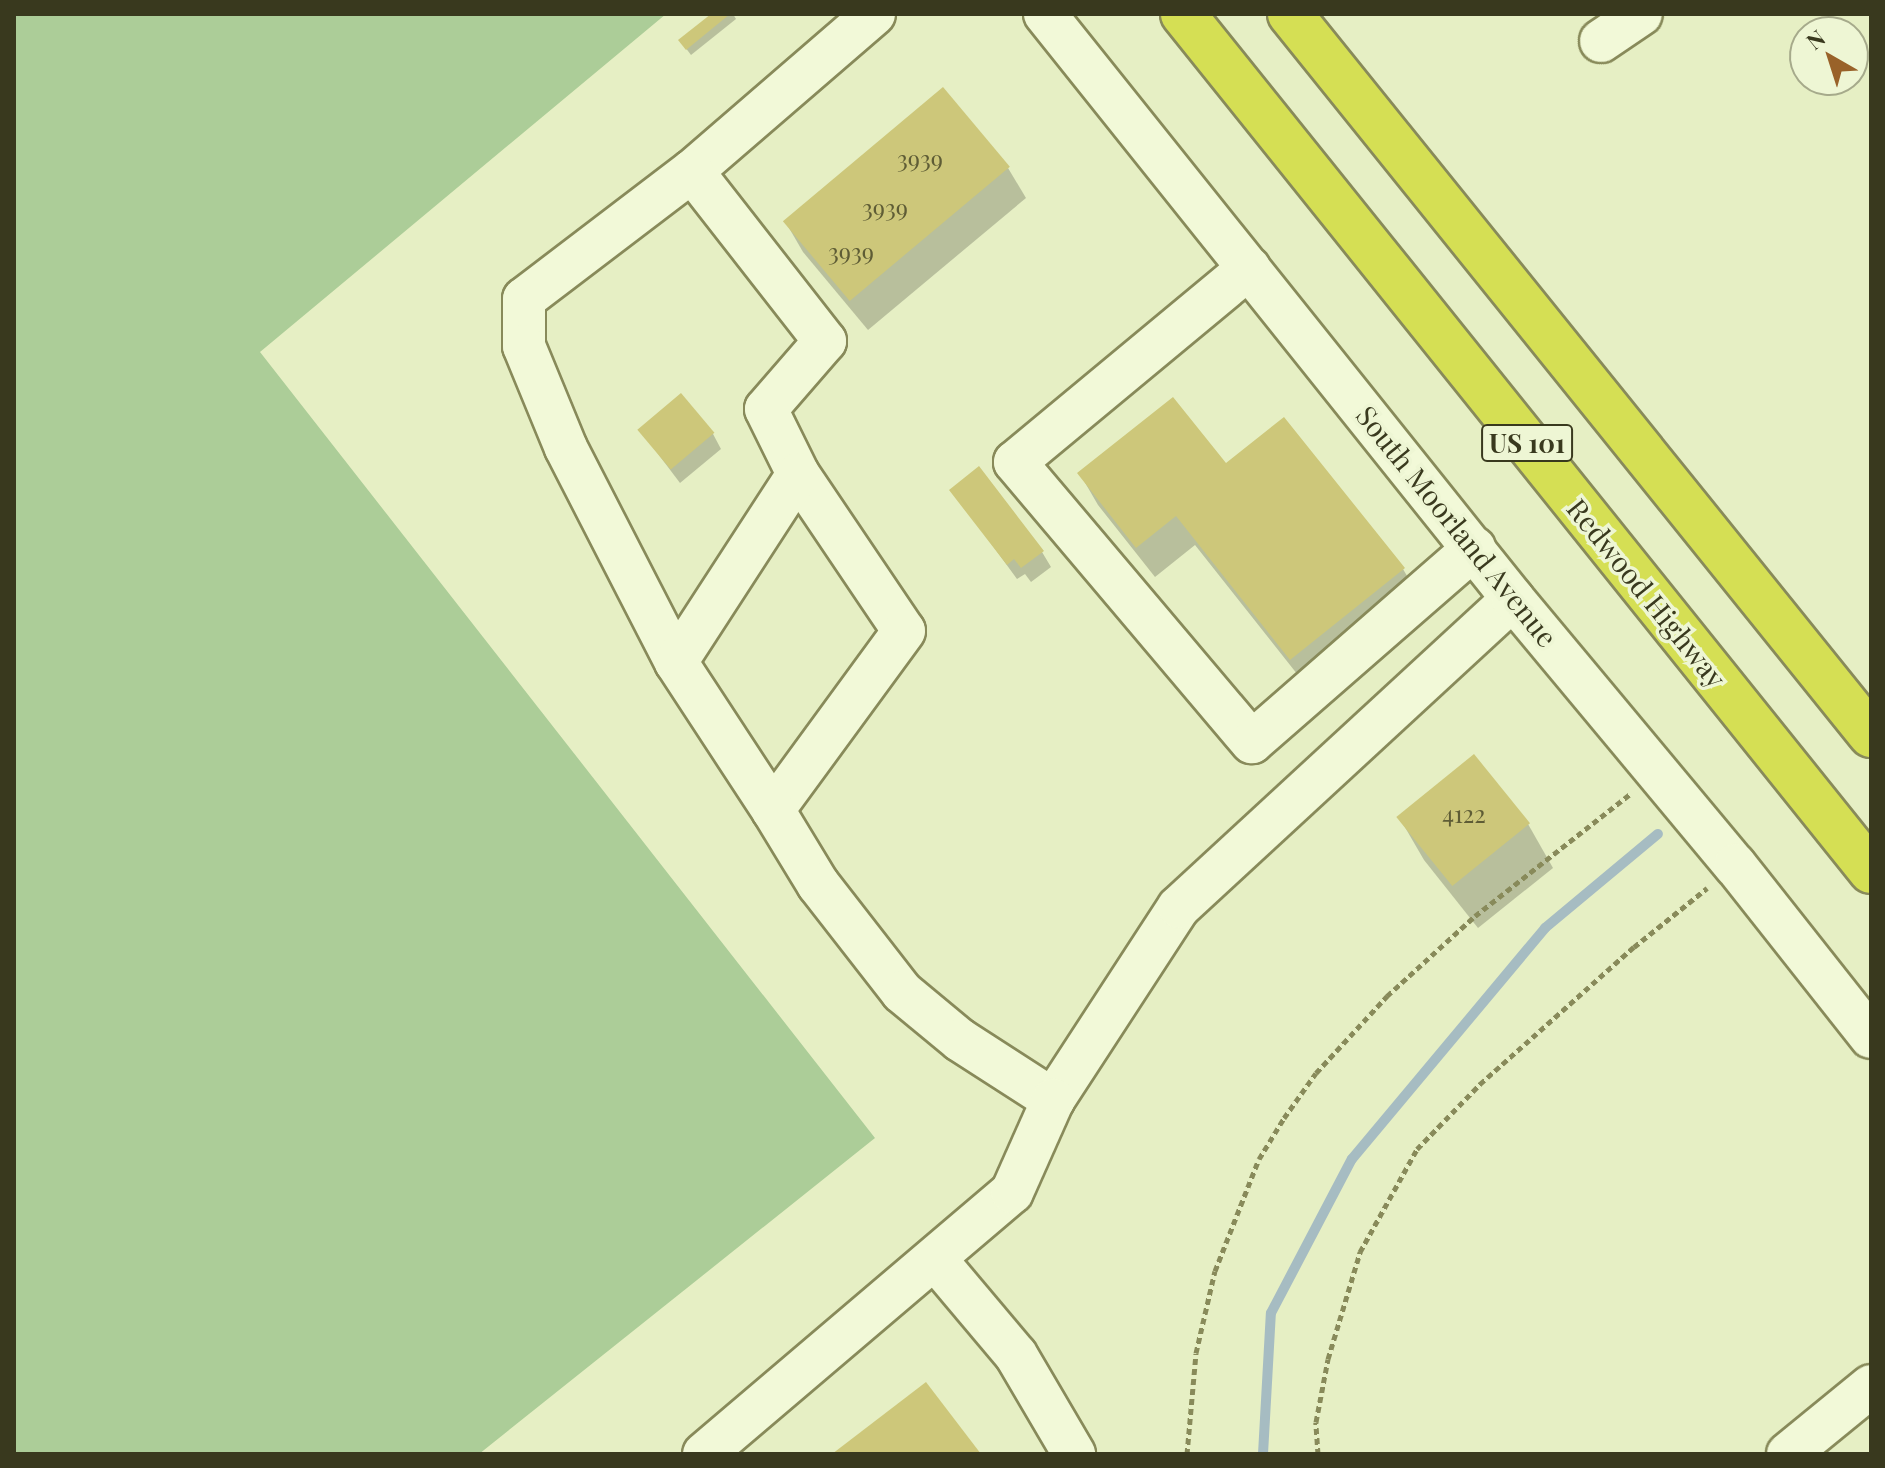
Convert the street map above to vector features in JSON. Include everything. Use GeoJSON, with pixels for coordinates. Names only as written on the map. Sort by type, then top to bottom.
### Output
{"type":"FeatureCollection","features":[{"type":"Feature","properties":{"kind":"highway","name":"Redwood Highway"},"geometry":{"type":"LineString","coordinates":[[1183,14],[1871,871]]}},
{"type":"Feature","properties":{"kind":"highway","name":"US 101"},"geometry":{"type":"LineString","coordinates":[[1290,14],[1871,735]]}},
{"type":"Feature","properties":{"kind":"street"},"geometry":{"type":"LineString","coordinates":[[874,14],[692,171],[524,299],[524,346],[566,448],[676,662],[818,884],[902,992],[960,1040],[1053,1100]]}},
{"type":"Feature","properties":{"kind":"street","name":"South Moorland Avenue"},"geometry":{"type":"LineString","coordinates":[[1045,14],[1513,599],[1659,772],[1871,1037]]}},
{"type":"Feature","properties":{"kind":"street"},"geometry":{"type":"LineString","coordinates":[[1601,41],[1641,14]]}},
{"type":"Feature","properties":{"kind":"street"},"geometry":{"type":"LineString","coordinates":[[692,171],[825,341],[766,409],[798,474],[904,631],[773,810]]}},
{"type":"Feature","properties":{"kind":"street"},"geometry":{"type":"LineString","coordinates":[[1249,268],[1015,462],[1252,742],[1474,548]]}},
{"type":"Feature","properties":{"kind":"street"},"geometry":{"type":"LineString","coordinates":[[676,662],[798,474]]}},
{"type":"Feature","properties":{"kind":"street"},"geometry":{"type":"LineString","coordinates":[[704,1454],[936,1260],[1012,1192],[1053,1100],[1179,907],[1513,599]]}},
{"type":"Feature","properties":{"kind":"street"},"geometry":{"type":"LineString","coordinates":[[936,1260],[1016,1355],[1074,1454]]}},
{"type":"Feature","properties":{"kind":"street"},"geometry":{"type":"LineString","coordinates":[[1788,1454],[1871,1386]]}},
{"type":"Feature","properties":{"kind":"path"},"geometry":{"type":"LineString","coordinates":[[1187,1454],[1196,1353],[1215,1271],[1259,1159],[1284,1118],[1316,1073],[1387,996],[1475,916],[1659,772]]}},
{"type":"Feature","properties":{"kind":"path"},"geometry":{"type":"LineString","coordinates":[[1318,1454],[1316,1422],[1328,1359],[1360,1252],[1417,1149],[1503,1063],[1634,947],[1735,865]]}},
{"type":"Feature","properties":{"kind":"green space"},"geometry":{"type":"Polygon","coordinates":[[[14,14],[666,14],[260,352],[875,1138],[479,1454],[14,1454],[14,14]]]}},
{"type":"Feature","properties":{"kind":"building"},"geometry":{"type":"Polygon","coordinates":[[[711,14],[730,14],[686,50],[678,40],[711,14]]]}},
{"type":"Feature","properties":{"kind":"building"},"geometry":{"type":"Polygon","coordinates":[[[943,87],[1010,167],[850,301],[783,221],[943,87]]]}},
{"type":"Feature","properties":{"kind":"building"},"geometry":{"type":"Polygon","coordinates":[[[681,393],[714,433],[671,469],[637,430],[681,393]]]}},
{"type":"Feature","properties":{"kind":"building"},"geometry":{"type":"Polygon","coordinates":[[[1173,397],[1226,463],[1284,417],[1405,568],[1290,660],[1176,516],[1136,548],[1077,473],[1173,397]]]}},
{"type":"Feature","properties":{"kind":"building"},"geometry":{"type":"Polygon","coordinates":[[[979,466],[1044,551],[1021,568],[1014,559],[1007,565],[949,490],[979,466]]]}},
{"type":"Feature","properties":{"kind":"building"},"geometry":{"type":"Polygon","coordinates":[[[1474,754],[1530,823],[1452,886],[1396,817],[1474,754]]]}},
{"type":"Feature","properties":{"kind":"building"},"geometry":{"type":"Polygon","coordinates":[[[926,1382],[981,1454],[832,1454],[926,1382]]]}},
{"type":"Feature","properties":{"kind":"waterway"},"geometry":{"type":"LineString","coordinates":[[1263,1454],[1271,1313],[1352,1159],[1545,928],[1658,834]]}}]}
